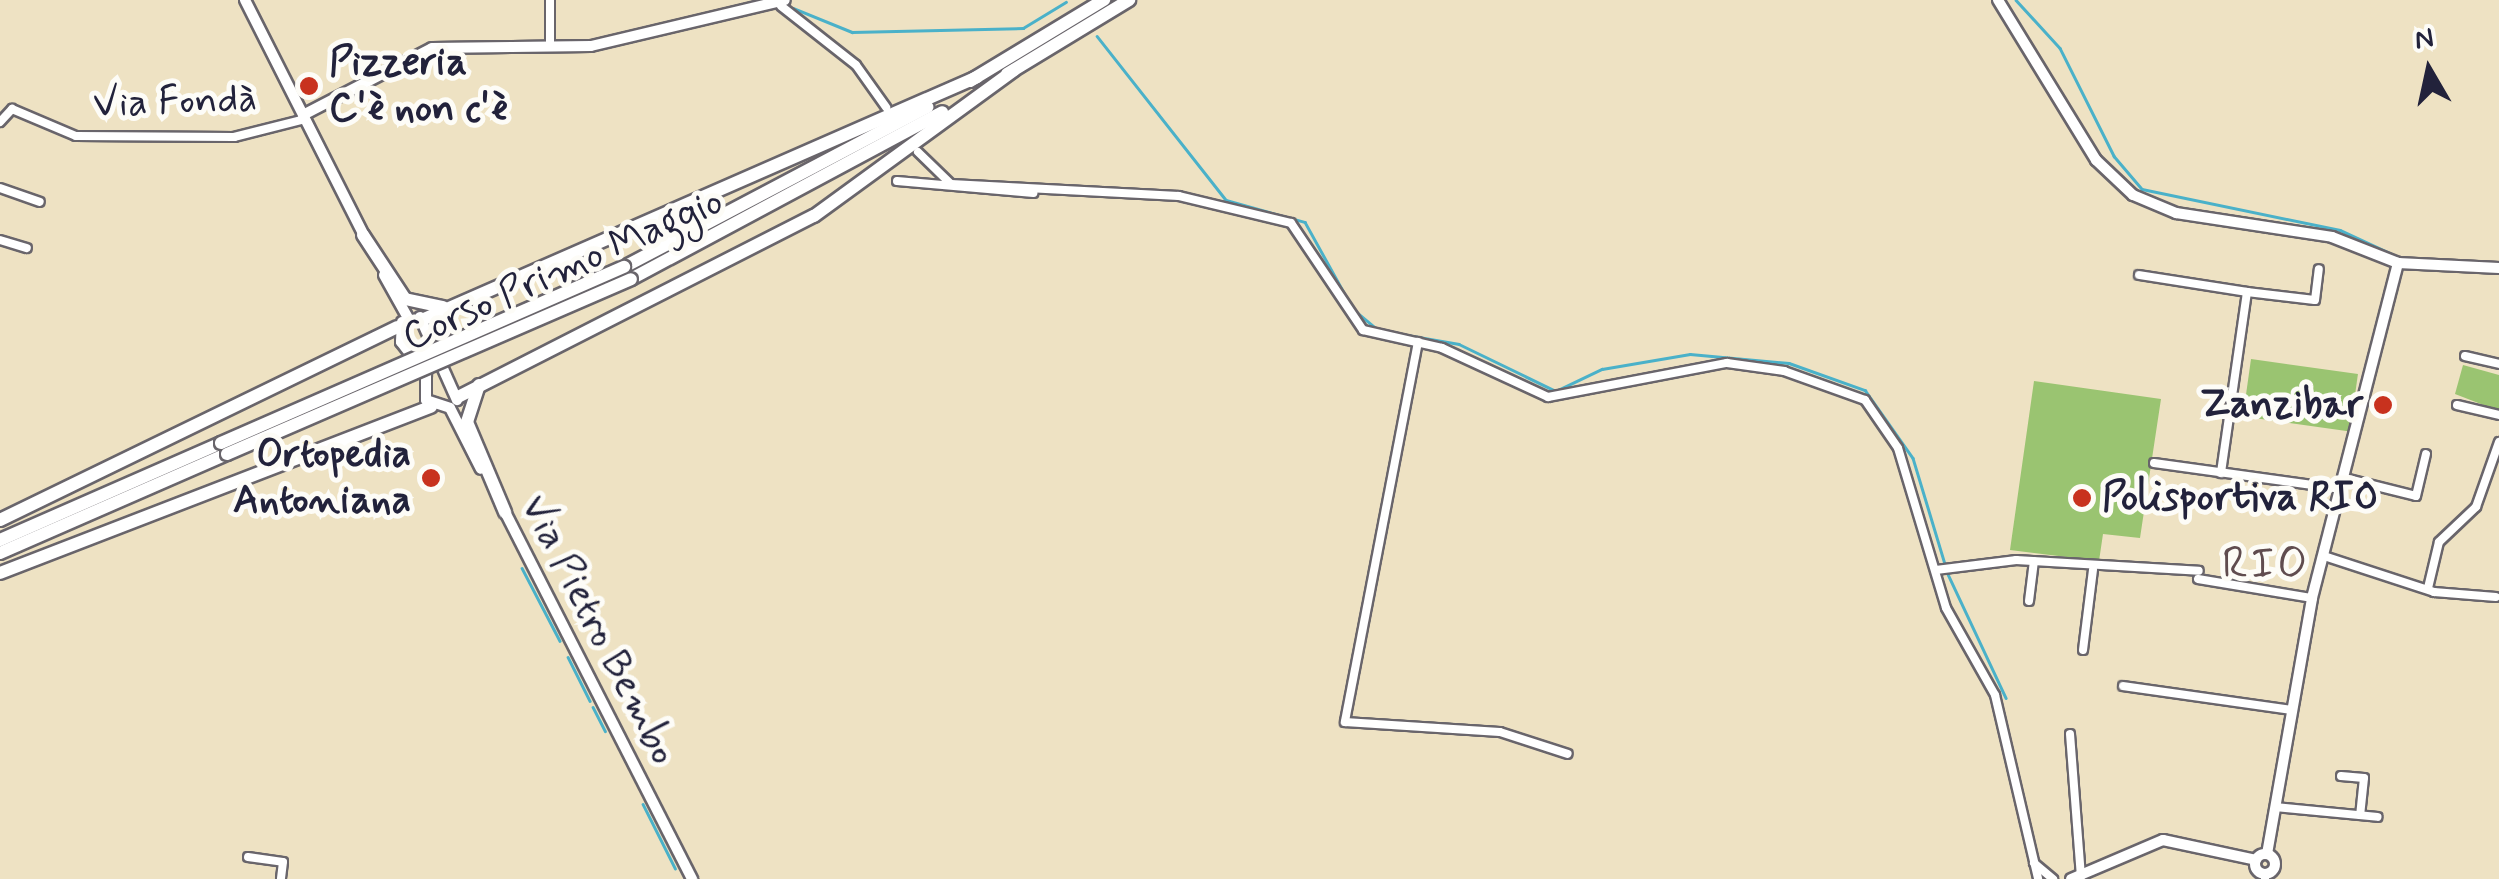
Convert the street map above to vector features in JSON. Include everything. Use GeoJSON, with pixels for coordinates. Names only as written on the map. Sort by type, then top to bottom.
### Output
{"type":"FeatureCollection","features":[{"type":"Feature","properties":{"kind":"highway","name":"Corso Primo Maggio"},"geometry":{"type":"LineString","coordinates":[[628,273],[976,77],[1104,0]]}},
{"type":"Feature","properties":{"kind":"highway","name":"Corso Primo Maggio"},"geometry":{"type":"LineString","coordinates":[[0,553],[224,449],[628,273],[1014,70],[1129,0]]}},
{"type":"Feature","properties":{"kind":"highway"},"geometry":{"type":"LineString","coordinates":[[454,403],[480,383],[683,290],[814,216],[1014,70]]}},
{"type":"Feature","properties":{"kind":"highway"},"geometry":{"type":"LineString","coordinates":[[424,319],[976,77]]}},
{"type":"Feature","properties":{"kind":"highway"},"geometry":{"type":"LineString","coordinates":[[364,235],[405,299],[445,307]]}},
{"type":"Feature","properties":{"kind":"highway"},"geometry":{"type":"LineString","coordinates":[[0,520],[403,323]]}},
{"type":"Feature","properties":{"kind":"highway"},"geometry":{"type":"LineString","coordinates":[[480,383],[466,402],[467,422],[505,512]]}},
{"type":"Feature","properties":{"kind":"highway"},"geometry":{"type":"LineString","coordinates":[[0,572],[430,407]]}},
{"type":"Feature","properties":{"kind":"highway","name":"Corso Primo Maggio"},"geometry":{"type":"LineString","coordinates":[[0,540],[224,449]]}},
{"type":"Feature","properties":{"kind":"street"},"geometry":{"type":"LineString","coordinates":[[245,0],[364,235],[426,374],[430,407],[454,403]]}},
{"type":"Feature","properties":{"kind":"street"},"geometry":{"type":"LineString","coordinates":[[550,0],[550,46]]}},
{"type":"Feature","properties":{"kind":"street"},"geometry":{"type":"LineString","coordinates":[[1998,0],[2096,160],[2132,195],[2176,214],[2332,236],[2398,263],[2499,268]]}},
{"type":"Feature","properties":{"kind":"street"},"geometry":{"type":"LineString","coordinates":[[304,117],[410,54],[606,44],[693,17],[783,3],[856,65],[886,107]]}},
{"type":"Feature","properties":{"kind":"street","name":"Via Fondà"},"geometry":{"type":"LineString","coordinates":[[0,122],[12,109],[76,136],[234,138],[304,117]]}},
{"type":"Feature","properties":{"kind":"street"},"geometry":{"type":"LineString","coordinates":[[918,152],[951,184],[1178,196],[1291,223],[1362,328],[1418,342],[1548,398],[1727,363],[1845,388],[1878,414],[1898,448],[1943,569],[1946,608],[1995,695],[2038,879]]}},
{"type":"Feature","properties":{"kind":"street"},"geometry":{"type":"LineString","coordinates":[[897,180],[959,192],[1042,189]]}},
{"type":"Feature","properties":{"kind":"street"},"geometry":{"type":"LineString","coordinates":[[0,188],[40,202]]}},
{"type":"Feature","properties":{"kind":"street"},"geometry":{"type":"LineString","coordinates":[[0,240],[27,248]]}},
{"type":"Feature","properties":{"kind":"street"},"geometry":{"type":"LineString","coordinates":[[2256,860],[2265,876],[2274,866],[2267,854],[2312,598],[2398,263]]}},
{"type":"Feature","properties":{"kind":"street"},"geometry":{"type":"LineString","coordinates":[[2139,275],[2315,300],[2319,269]]}},
{"type":"Feature","properties":{"kind":"street"},"geometry":{"type":"LineString","coordinates":[[2221,472],[2248,292]]}},
{"type":"Feature","properties":{"kind":"street"},"geometry":{"type":"LineString","coordinates":[[403,323],[424,319]]}},
{"type":"Feature","properties":{"kind":"street","name":"Via Pietro Bembo"},"geometry":{"type":"LineString","coordinates":[[424,319],[454,403],[505,512],[692,879]]}},
{"type":"Feature","properties":{"kind":"street"},"geometry":{"type":"LineString","coordinates":[[1418,342],[1345,722],[1500,732],[1568,754]]}},
{"type":"Feature","properties":{"kind":"street"},"geometry":{"type":"LineString","coordinates":[[2465,356],[2499,364]]}},
{"type":"Feature","properties":{"kind":"street"},"geometry":{"type":"LineString","coordinates":[[2457,404],[2499,416]]}},
{"type":"Feature","properties":{"kind":"street"},"geometry":{"type":"LineString","coordinates":[[2428,588],[2439,542],[2476,507],[2499,442]]}},
{"type":"Feature","properties":{"kind":"street"},"geometry":{"type":"LineString","coordinates":[[2154,463],[2416,496],[2426,454]]}},
{"type":"Feature","properties":{"kind":"street"},"geometry":{"type":"LineString","coordinates":[[2324,556],[2428,588],[2496,597]]}},
{"type":"Feature","properties":{"kind":"street"},"geometry":{"type":"LineString","coordinates":[[1943,569],[2034,561],[2093,570],[2136,561],[2312,598]]}},
{"type":"Feature","properties":{"kind":"street"},"geometry":{"type":"LineString","coordinates":[[2029,601],[2034,561]]}},
{"type":"Feature","properties":{"kind":"street"},"geometry":{"type":"LineString","coordinates":[[2082,650],[2093,570]]}},
{"type":"Feature","properties":{"kind":"street"},"geometry":{"type":"LineString","coordinates":[[2123,686],[2291,710]]}},
{"type":"Feature","properties":{"kind":"street"},"geometry":{"type":"LineString","coordinates":[[2070,734],[2076,878],[2163,840],[2256,860],[2267,854]]}},
{"type":"Feature","properties":{"kind":"street"},"geometry":{"type":"LineString","coordinates":[[2341,776],[2365,775],[2360,816]]}},
{"type":"Feature","properties":{"kind":"street"},"geometry":{"type":"LineString","coordinates":[[2275,807],[2378,817]]}},
{"type":"Feature","properties":{"kind":"street"},"geometry":{"type":"LineString","coordinates":[[248,857],[283,862],[282,879]]}},
{"type":"Feature","properties":{"kind":"street"},"geometry":{"type":"LineString","coordinates":[[2032,861],[2053,879]]}},
{"type":"Feature","properties":{"kind":"green space"},"geometry":{"type":"Polygon","coordinates":[[[2251,359],[2358,374],[2350,431],[2243,416],[2251,359]]]}},
{"type":"Feature","properties":{"kind":"green space"},"geometry":{"type":"Polygon","coordinates":[[[2463,365],[2499,375],[2499,411],[2455,394],[2463,365]]]}},
{"type":"Feature","properties":{"kind":"green space","name":"Polisportiva RIO"},"geometry":{"type":"Polygon","coordinates":[[[2034,381],[2161,399],[2140,538],[2103,534],[2099,561],[2010,550],[2034,381]]]}},
{"type":"Feature","properties":{"kind":"waterway"},"geometry":{"type":"LineString","coordinates":[[2016,0],[2060,48],[2114,156],[2142,189],[2340,230],[2394,255]]}},
{"type":"Feature","properties":{"kind":"waterway"},"geometry":{"type":"LineString","coordinates":[[793,8],[852,32],[1023,28],[1066,2]]}},
{"type":"Feature","properties":{"kind":"waterway"},"geometry":{"type":"LineString","coordinates":[[1097,36],[1226,200],[1305,222],[1353,309],[1378,330],[1459,344],[1556,391],[1602,369],[1690,354],[1789,363],[1865,390],[1913,458],[1945,564]]}},
{"type":"Feature","properties":{"kind":"waterway"},"geometry":{"type":"LineString","coordinates":[[522,568],[560,641]]}},
{"type":"Feature","properties":{"kind":"waterway"},"geometry":{"type":"LineString","coordinates":[[1947,572],[2006,698]]}},
{"type":"Feature","properties":{"kind":"waterway"},"geometry":{"type":"LineString","coordinates":[[568,657],[590,701]]}},
{"type":"Feature","properties":{"kind":"waterway"},"geometry":{"type":"LineString","coordinates":[[593,707],[605,731]]}},
{"type":"Feature","properties":{"kind":"waterway"},"geometry":{"type":"LineString","coordinates":[[643,804],[675,868]]}},
{"type":"Feature","properties":{"kind":"place","name":"Pizzeria C'è non c'è"},"geometry":{"type":"Point","coordinates":[309,86]}},
{"type":"Feature","properties":{"kind":"place","name":"Zanzibar"},"geometry":{"type":"Point","coordinates":[2383,405]}},
{"type":"Feature","properties":{"kind":"place","name":"Ortopedia Antoniana"},"geometry":{"type":"Point","coordinates":[431,478]}},
{"type":"Feature","properties":{"kind":"place","name":"Polisportiva RIO"},"geometry":{"type":"Point","coordinates":[2082,498]}},
{"type":"Feature","properties":{"kind":"district","name":"RIO"},"geometry":{"type":"Point","coordinates":[2266,565]}}]}
